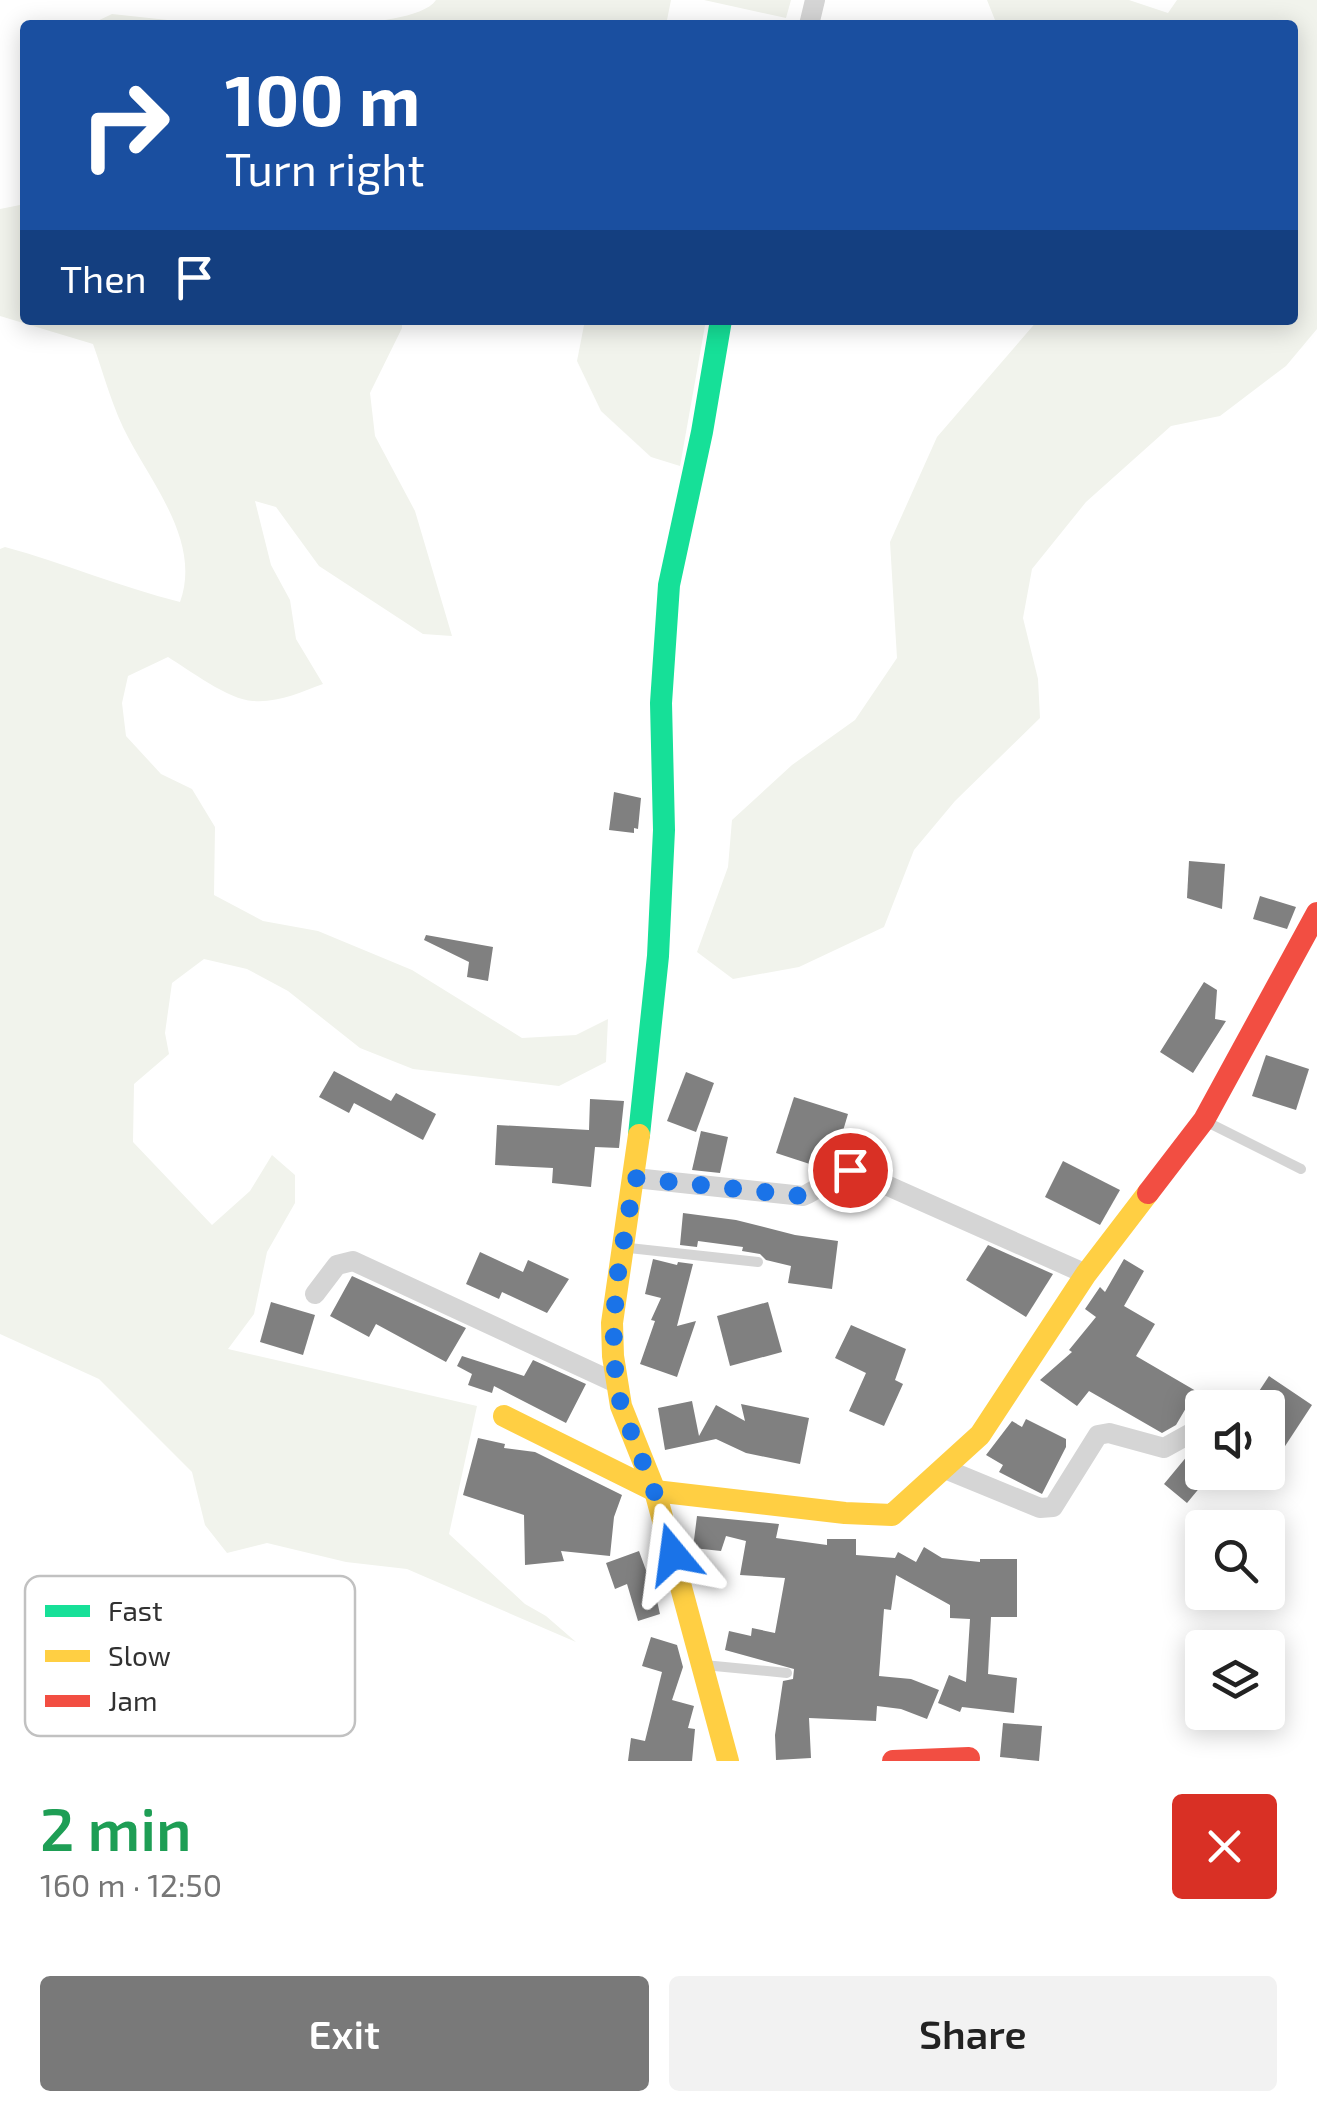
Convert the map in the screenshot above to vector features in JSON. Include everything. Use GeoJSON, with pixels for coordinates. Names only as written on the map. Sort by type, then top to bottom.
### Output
{"type":"FeatureCollection","features":[{"type":"Feature","properties":{"kind":"street"},"geometry":{"type":"LineString","coordinates":[[720,325],[667,600],[661,703],[664,844],[660,927],[635,1178],[612,1323],[616,1383],[630,1432],[654,1491],[728,1761],[743,1761]]}},
{"type":"Feature","properties":{"kind":"street"},"geometry":{"type":"LineString","coordinates":[[504,1416],[654,1491],[892,1515],[980,1435],[1086,1274],[1204,1120],[1317,913]]}},
{"type":"Feature","properties":{"kind":"street"},"geometry":{"type":"LineString","coordinates":[[635,1178],[802,1196],[821,1189],[838,1172],[850,1170],[1086,1274]]}},
{"type":"Feature","properties":{"kind":"street"},"geometry":{"type":"LineString","coordinates":[[315,1294],[338,1265],[353,1261],[616,1383]]}},
{"type":"Feature","properties":{"kind":"street"},"geometry":{"type":"LineString","coordinates":[[944,1469],[1040,1508],[1053,1507],[1098,1436],[1109,1433],[1164,1448],[1185,1436]]}},
{"type":"Feature","properties":{"kind":"street"},"geometry":{"type":"LineString","coordinates":[[893,1761],[969,1758]]}},
{"type":"Feature","properties":{"kind":"lane"},"geometry":{"type":"LineString","coordinates":[[1204,1120],[1301,1169]]}},
{"type":"Feature","properties":{"kind":"lane"},"geometry":{"type":"LineString","coordinates":[[623,1247],[758,1262]]}},
{"type":"Feature","properties":{"kind":"lane"},"geometry":{"type":"LineString","coordinates":[[703,1665],[787,1673]]}},
{"type":"Feature","properties":{"kind":"shaded area"},"geometry":{"type":"Polygon","coordinates":[[[436,0],[671,0],[667,20],[384,20],[429,6],[436,0]]]}},
{"type":"Feature","properties":{"kind":"shaded area"},"geometry":{"type":"Polygon","coordinates":[[[704,0],[791,0],[786,18],[704,0]]]}},
{"type":"Feature","properties":{"kind":"shaded area"},"geometry":{"type":"Polygon","coordinates":[[[987,0],[1129,0],[1168,13],[1177,0],[1317,0],[1317,329],[1286,366],[1220,416],[1171,426],[1086,502],[1032,569],[1023,618],[1038,679],[1040,718],[955,801],[914,850],[884,927],[799,967],[733,979],[697,952],[728,867],[732,820],[792,765],[855,720],[897,658],[890,542],[937,437],[1034,325],[1298,325],[1298,20],[995,20],[987,0]]]}},
{"type":"Feature","properties":{"kind":"shaded area"},"geometry":{"type":"Polygon","coordinates":[[[112,14],[168,20],[99,20],[112,14]]]}},
{"type":"Feature","properties":{"kind":"shaded area"},"geometry":{"type":"Polygon","coordinates":[[[20,205],[20,322],[0,316],[0,209],[20,205]]]}},
{"type":"Feature","properties":{"kind":"shaded area"},"geometry":{"type":"Polygon","coordinates":[[[30,325],[402,325],[370,393],[375,436],[415,511],[452,636],[423,634],[319,566],[276,507],[255,501],[271,565],[290,600],[296,639],[323,684],[280,699],[243,699],[209,684],[168,657],[128,676],[122,703],[126,736],[161,774],[192,789],[215,827],[214,895],[263,921],[318,931],[412,970],[522,1038],[576,1035],[608,1019],[606,1062],[559,1086],[413,1069],[360,1048],[288,991],[247,969],[204,959],[172,983],[165,1033],[169,1054],[134,1084],[133,1142],[212,1225],[250,1191],[272,1155],[295,1175],[295,1203],[267,1252],[254,1314],[228,1349],[477,1406],[449,1534],[525,1604],[576,1642],[407,1569],[346,1562],[267,1543],[227,1553],[205,1525],[192,1472],[99,1379],[0,1334],[0,549],[27,553],[180,602],[185,580],[185,559],[172,517],[123,428],[93,344],[30,325]]]}},
{"type":"Feature","properties":{"kind":"shaded area"},"geometry":{"type":"Polygon","coordinates":[[[584,325],[705,325],[680,466],[651,457],[601,411],[577,361],[584,325]]]}},
{"type":"Feature","properties":{"kind":"building"},"geometry":{"type":"Polygon","coordinates":[[[614,792],[641,798],[638,829],[634,828],[634,833],[609,830],[614,792]]]}},
{"type":"Feature","properties":{"kind":"building"},"geometry":{"type":"Polygon","coordinates":[[[1189,861],[1225,864],[1222,909],[1187,898],[1189,861]]]}},
{"type":"Feature","properties":{"kind":"building"},"geometry":{"type":"Polygon","coordinates":[[[1260,896],[1296,907],[1287,929],[1253,919],[1260,896]]]}},
{"type":"Feature","properties":{"kind":"building"},"geometry":{"type":"Polygon","coordinates":[[[426,935],[493,947],[488,981],[467,977],[469,962],[424,940],[426,935]]]}},
{"type":"Feature","properties":{"kind":"building"},"geometry":{"type":"Polygon","coordinates":[[[1204,982],[1217,990],[1215,1019],[1226,1021],[1193,1073],[1160,1052],[1204,982]]]}},
{"type":"Feature","properties":{"kind":"building"},"geometry":{"type":"Polygon","coordinates":[[[1266,1055],[1309,1069],[1296,1110],[1252,1096],[1266,1055]]]}},
{"type":"Feature","properties":{"kind":"building"},"geometry":{"type":"Polygon","coordinates":[[[334,1071],[391,1101],[396,1093],[436,1114],[423,1140],[354,1103],[349,1113],[319,1097],[334,1071]]]}},
{"type":"Feature","properties":{"kind":"building"},"geometry":{"type":"Polygon","coordinates":[[[686,1072],[714,1083],[696,1132],[667,1121],[686,1072]]]}},
{"type":"Feature","properties":{"kind":"building"},"geometry":{"type":"Polygon","coordinates":[[[794,1097],[848,1114],[834,1161],[822,1168],[776,1153],[794,1097]]]}},
{"type":"Feature","properties":{"kind":"building"},"geometry":{"type":"Polygon","coordinates":[[[590,1099],[624,1101],[619,1148],[595,1147],[591,1187],[552,1183],[553,1168],[495,1165],[497,1125],[589,1130],[590,1099]]]}},
{"type":"Feature","properties":{"kind":"building"},"geometry":{"type":"Polygon","coordinates":[[[701,1131],[728,1137],[720,1173],[692,1170],[701,1131]]]}},
{"type":"Feature","properties":{"kind":"building"},"geometry":{"type":"Polygon","coordinates":[[[1063,1161],[1120,1190],[1100,1225],[1045,1197],[1063,1161]]]}},
{"type":"Feature","properties":{"kind":"building"},"geometry":{"type":"Polygon","coordinates":[[[683,1213],[838,1241],[832,1289],[788,1283],[791,1266],[742,1251],[743,1247],[698,1241],[697,1247],[680,1245],[683,1213]]]}},
{"type":"Feature","properties":{"kind":"building"},"geometry":{"type":"Polygon","coordinates":[[[988,1245],[1053,1274],[1026,1317],[966,1280],[988,1245]]]}},
{"type":"Feature","properties":{"kind":"building"},"geometry":{"type":"Polygon","coordinates":[[[480,1252],[523,1272],[528,1260],[569,1279],[547,1313],[502,1292],[499,1299],[466,1284],[480,1252]]]}},
{"type":"Feature","properties":{"kind":"building"},"geometry":{"type":"Polygon","coordinates":[[[653,1259],[693,1264],[677,1326],[696,1321],[677,1377],[640,1364],[661,1298],[645,1294],[653,1259]]]}},
{"type":"Feature","properties":{"kind":"building"},"geometry":{"type":"Polygon","coordinates":[[[1124,1259],[1144,1271],[1124,1306],[1155,1324],[1136,1356],[1194,1390],[1185,1390],[1185,1410],[1176,1425],[1162,1433],[1089,1391],[1077,1406],[1040,1380],[1072,1352],[1069,1350],[1096,1317],[1085,1309],[1100,1287],[1105,1292],[1124,1259]]]}},
{"type":"Feature","properties":{"kind":"building"},"geometry":{"type":"Polygon","coordinates":[[[352,1276],[466,1328],[446,1362],[376,1324],[369,1337],[330,1316],[352,1276]]]}},
{"type":"Feature","properties":{"kind":"building"},"geometry":{"type":"Polygon","coordinates":[[[271,1302],[315,1315],[303,1355],[260,1342],[271,1302]]]}},
{"type":"Feature","properties":{"kind":"building"},"geometry":{"type":"Polygon","coordinates":[[[768,1302],[782,1352],[730,1366],[717,1316],[768,1302]]]}},
{"type":"Feature","properties":{"kind":"building"},"geometry":{"type":"Polygon","coordinates":[[[851,1325],[906,1349],[895,1380],[903,1384],[884,1426],[849,1411],[866,1373],[835,1358],[851,1325]]]}},
{"type":"Feature","properties":{"kind":"building"},"geometry":{"type":"Polygon","coordinates":[[[462,1356],[524,1376],[533,1360],[586,1384],[566,1423],[494,1386],[492,1393],[468,1385],[472,1374],[457,1366],[462,1356]]]}},
{"type":"Feature","properties":{"kind":"building"},"geometry":{"type":"Polygon","coordinates":[[[1269,1376],[1312,1405],[1285,1446],[1285,1390],[1260,1390],[1269,1376]]]}},
{"type":"Feature","properties":{"kind":"building"},"geometry":{"type":"Polygon","coordinates":[[[692,1401],[699,1436],[716,1405],[745,1421],[741,1404],[809,1418],[800,1464],[746,1453],[716,1439],[665,1450],[658,1408],[692,1401]]]}},
{"type":"Feature","properties":{"kind":"building"},"geometry":{"type":"Polygon","coordinates":[[[1026,1419],[1066,1439],[1066,1447],[1042,1494],[999,1472],[1003,1465],[986,1455],[1012,1421],[1022,1427],[1026,1419]]]}},
{"type":"Feature","properties":{"kind":"building"},"geometry":{"type":"Polygon","coordinates":[[[478,1438],[505,1444],[504,1448],[535,1452],[622,1495],[614,1517],[610,1556],[561,1551],[564,1561],[525,1565],[524,1515],[463,1495],[478,1438]]]}},
{"type":"Feature","properties":{"kind":"building"},"geometry":{"type":"Polygon","coordinates":[[[1185,1459],[1185,1490],[1198,1490],[1187,1503],[1164,1484],[1185,1459]]]}},
{"type":"Feature","properties":{"kind":"building"},"geometry":{"type":"Polygon","coordinates":[[[697,1516],[779,1524],[776,1538],[827,1545],[827,1539],[856,1539],[856,1555],[895,1558],[898,1552],[916,1562],[924,1547],[942,1558],[980,1562],[1017,1559],[1017,1617],[991,1617],[988,1674],[1017,1678],[1014,1713],[962,1707],[960,1712],[938,1703],[949,1675],[966,1682],[970,1619],[950,1618],[950,1605],[896,1575],[891,1610],[884,1609],[879,1676],[911,1679],[939,1690],[927,1719],[901,1709],[877,1706],[876,1721],[809,1718],[811,1758],[776,1760],[775,1735],[783,1681],[793,1679],[794,1669],[725,1650],[729,1631],[751,1636],[752,1628],[775,1633],[785,1578],[740,1575],[746,1541],[726,1536],[721,1551],[693,1548],[697,1516]]]}},
{"type":"Feature","properties":{"kind":"building"},"geometry":{"type":"Polygon","coordinates":[[[639,1551],[653,1583],[660,1614],[638,1621],[627,1584],[615,1589],[606,1563],[639,1551]]]}},
{"type":"Feature","properties":{"kind":"building"},"geometry":{"type":"Polygon","coordinates":[[[651,1637],[677,1645],[683,1667],[672,1700],[694,1706],[688,1728],[695,1729],[692,1761],[628,1761],[631,1738],[645,1741],[662,1672],[642,1666],[651,1637]]]}},
{"type":"Feature","properties":{"kind":"building"},"geometry":{"type":"Polygon","coordinates":[[[1003,1723],[1042,1726],[1039,1761],[1000,1757],[1003,1723]]]}},
{"type":"Feature","properties":{"kind":"traffic: fast"},"geometry":{"type":"LineString","coordinates":[[639,1135],[658,956],[664,830],[661,703],[669,585],[720,325]]}},
{"type":"Feature","properties":{"kind":"traffic: slow"},"geometry":{"type":"LineString","coordinates":[[639,1135],[612,1323],[613,1356],[621,1406],[655,1491],[728,1761]]}},
{"type":"Feature","properties":{"kind":"traffic: slow"},"geometry":{"type":"LineString","coordinates":[[504,1416],[655,1491],[892,1515],[980,1435],[1086,1274],[1148,1193]]}},
{"type":"Feature","properties":{"kind":"traffic: jam"},"geometry":{"type":"LineString","coordinates":[[1148,1193],[1204,1120],[1317,913]]}},
{"type":"Feature","properties":{"kind":"traffic: jam"},"geometry":{"type":"LineString","coordinates":[[893,1761],[969,1758]]}},
{"type":"Feature","properties":{"kind":"route"},"geometry":{"type":"LineString","coordinates":[[673,1554],[621,1406],[613,1356],[616,1284],[635,1178],[802,1196],[821,1189],[838,1172],[850,1170]]}}]}
